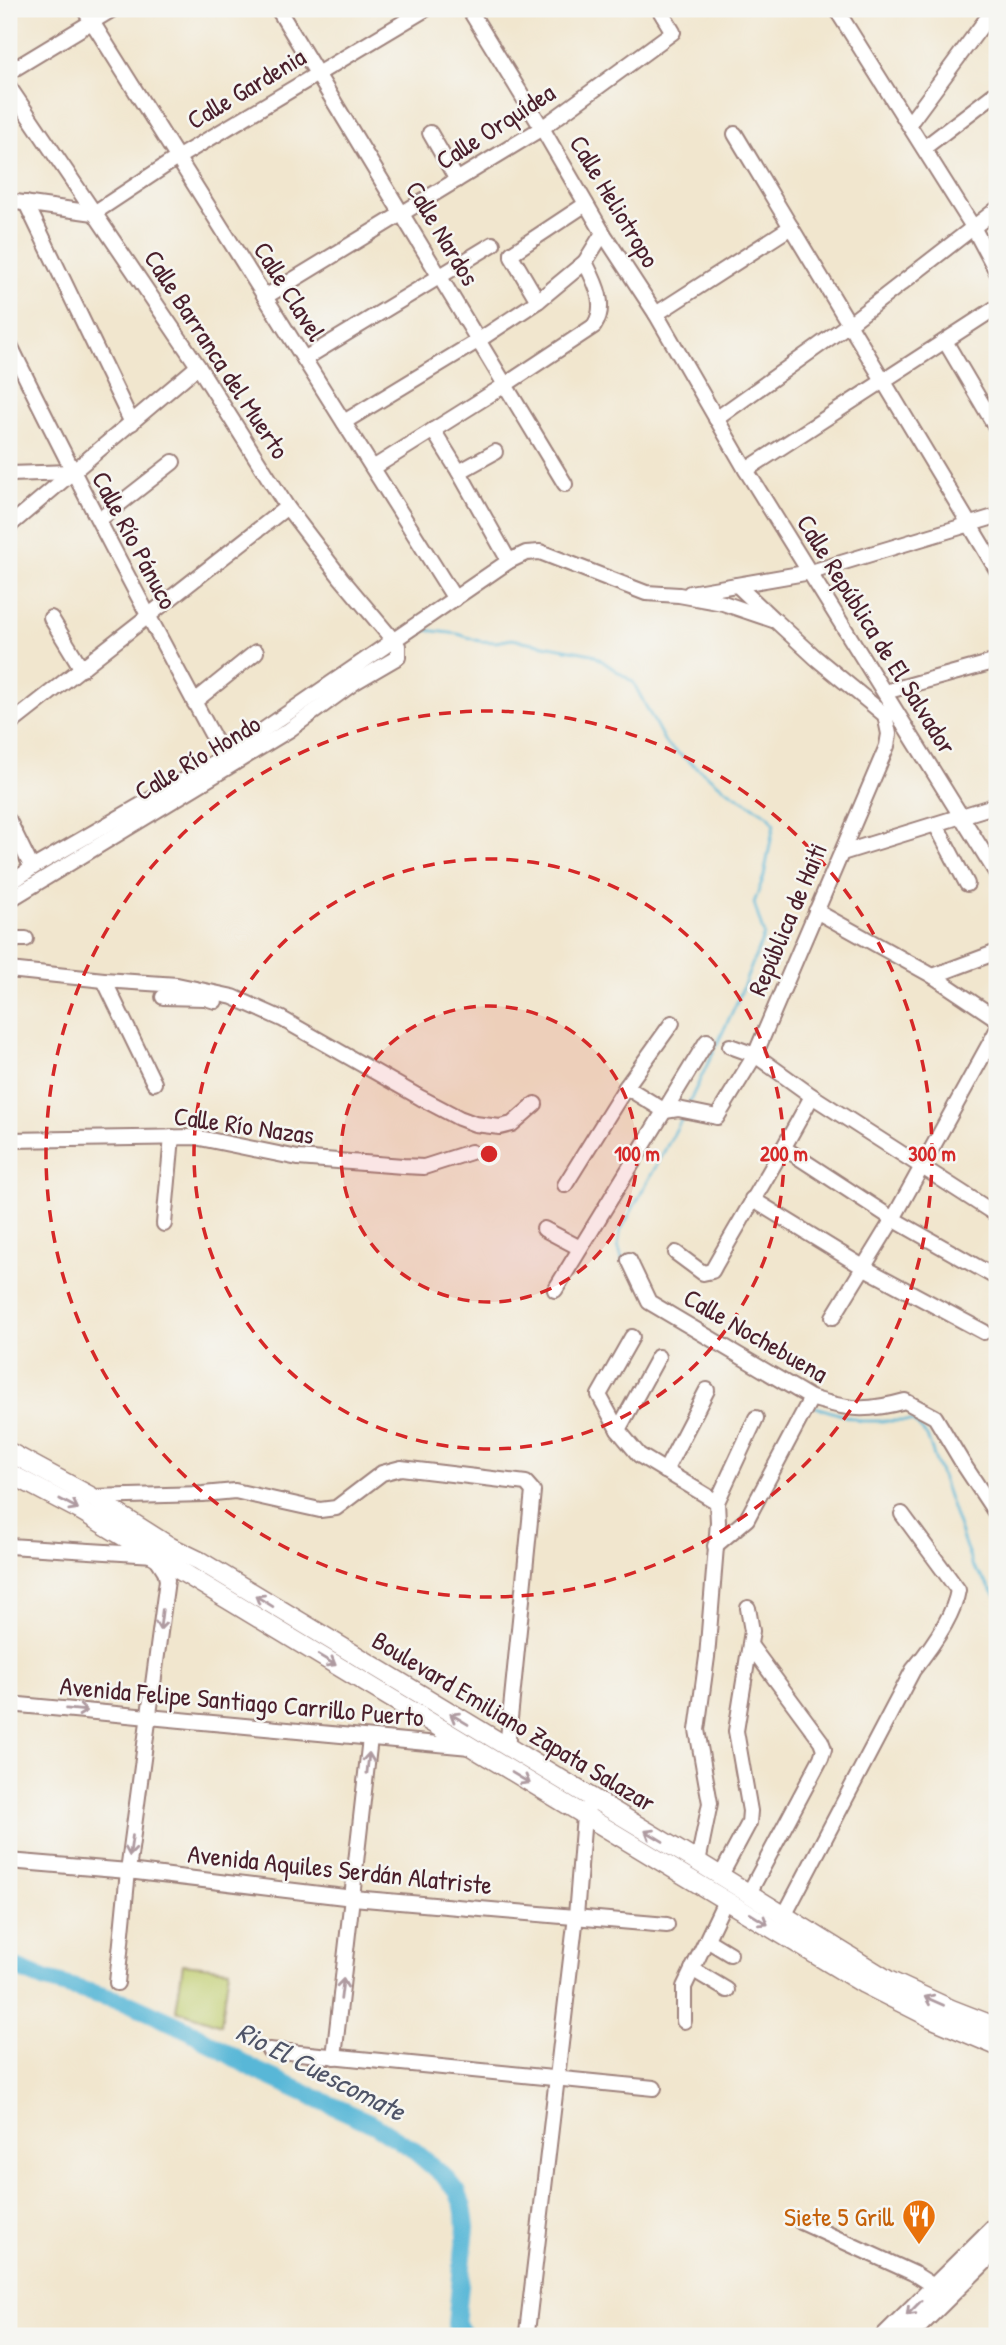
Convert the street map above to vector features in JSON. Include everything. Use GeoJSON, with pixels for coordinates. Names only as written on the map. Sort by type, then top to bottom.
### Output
{"type":"FeatureCollection","features":[{"type":"Feature","properties":{"kind":"highway"},"geometry":{"type":"LineString","coordinates":[[886,2336],[997,2226]]}},
{"type":"Feature","properties":{"kind":"highway"},"geometry":{"type":"LineString","coordinates":[[907,2336],[997,2247]]}},
{"type":"Feature","properties":{"kind":"main road","name":"Boulevard Emiliano Zapata Salazar"},"geometry":{"type":"LineString","coordinates":[[9,1452],[92,1497],[150,1547],[171,1548],[200,1561],[888,1980],[997,2027]]}},
{"type":"Feature","properties":{"kind":"main road","name":"Boulevard Emiliano Zapata Salazar"},"geometry":{"type":"LineString","coordinates":[[9,1473],[150,1547],[470,1747],[864,1984],[997,2046]]}},
{"type":"Feature","properties":{"kind":"street"},"geometry":{"type":"LineString","coordinates":[[9,72],[88,15],[113,9]]}},
{"type":"Feature","properties":{"kind":"street","name":"Calle Nardos"},"geometry":{"type":"LineString","coordinates":[[278,9],[565,484]]}},
{"type":"Feature","properties":{"kind":"street","name":"Calle Gardenia"},"geometry":{"type":"LineString","coordinates":[[94,213],[177,158],[426,9]]}},
{"type":"Feature","properties":{"kind":"street","name":"Calle Heliotropo"},"geometry":{"type":"LineString","coordinates":[[468,9],[603,233],[656,314],[716,419]]}},
{"type":"Feature","properties":{"kind":"street","name":"Calle Orquídea"},"geometry":{"type":"LineString","coordinates":[[265,297],[542,128],[673,32],[659,9]]}},
{"type":"Feature","properties":{"kind":"street"},"geometry":{"type":"LineString","coordinates":[[836,9],[973,227],[997,272]]}},
{"type":"Feature","properties":{"kind":"street","name":"Calle Clavel"},"geometry":{"type":"LineString","coordinates":[[88,15],[455,599]]}},
{"type":"Feature","properties":{"kind":"street"},"geometry":{"type":"LineString","coordinates":[[909,124],[988,17]]}},
{"type":"Feature","properties":{"kind":"street","name":"Calle Barranca del Muerto"},"geometry":{"type":"LineString","coordinates":[[9,87],[198,366],[287,508],[397,647]]}},
{"type":"Feature","properties":{"kind":"street"},"geometry":{"type":"LineString","coordinates":[[924,148],[997,92]]}},
{"type":"Feature","properties":{"kind":"street"},"geometry":{"type":"LineString","coordinates":[[430,134],[457,180]]}},
{"type":"Feature","properties":{"kind":"street"},"geometry":{"type":"LineString","coordinates":[[735,134],[997,570]]}},
{"type":"Feature","properties":{"kind":"street"},"geometry":{"type":"LineString","coordinates":[[9,201],[94,213]]}},
{"type":"Feature","properties":{"kind":"street"},"geometry":{"type":"LineString","coordinates":[[26,203],[132,423]]}},
{"type":"Feature","properties":{"kind":"street"},"geometry":{"type":"LineString","coordinates":[[538,301],[512,253],[586,204]]}},
{"type":"Feature","properties":{"kind":"street"},"geometry":{"type":"LineString","coordinates":[[716,419],[849,324],[997,209]]}},
{"type":"Feature","properties":{"kind":"street"},"geometry":{"type":"LineString","coordinates":[[656,314],[791,227]]}},
{"type":"Feature","properties":{"kind":"street"},"geometry":{"type":"LineString","coordinates":[[344,422],[538,301],[585,262],[603,233]]}},
{"type":"Feature","properties":{"kind":"street"},"geometry":{"type":"LineString","coordinates":[[304,359],[493,244]]}},
{"type":"Feature","properties":{"kind":"street"},"geometry":{"type":"LineString","coordinates":[[373,468],[594,326],[599,318],[600,301],[596,284],[585,262]]}},
{"type":"Feature","properties":{"kind":"street"},"geometry":{"type":"LineString","coordinates":[[746,470],[997,307]]}},
{"type":"Feature","properties":{"kind":"street"},"geometry":{"type":"LineString","coordinates":[[945,341],[997,429]]}},
{"type":"Feature","properties":{"kind":"street","name":"Calle Río Pánuco"},"geometry":{"type":"LineString","coordinates":[[9,343],[72,472],[224,757]]}},
{"type":"Feature","properties":{"kind":"street"},"geometry":{"type":"LineString","coordinates":[[9,526],[198,366]]}},
{"type":"Feature","properties":{"kind":"street","name":"Calle República de El Salvador"},"geometry":{"type":"LineString","coordinates":[[716,419],[885,692],[890,713],[905,727],[997,874]]}},
{"type":"Feature","properties":{"kind":"street"},"geometry":{"type":"LineString","coordinates":[[433,429],[509,561]]}},
{"type":"Feature","properties":{"kind":"street"},"geometry":{"type":"LineString","coordinates":[[459,472],[495,452]]}},
{"type":"Feature","properties":{"kind":"street"},"geometry":{"type":"LineString","coordinates":[[99,520],[173,462]]}},
{"type":"Feature","properties":{"kind":"street"},"geometry":{"type":"LineString","coordinates":[[9,474],[72,472]]}},
{"type":"Feature","properties":{"kind":"street"},"geometry":{"type":"LineString","coordinates":[[9,725],[287,508]]}},
{"type":"Feature","properties":{"kind":"street"},"geometry":{"type":"LineString","coordinates":[[680,595],[811,572],[997,516]]}},
{"type":"Feature","properties":{"kind":"street"},"geometry":{"type":"LineString","coordinates":[[397,647],[455,599],[509,561],[526,553],[540,552],[646,593],[680,595],[723,603],[776,621]]}},
{"type":"Feature","properties":{"kind":"street"},"geometry":{"type":"LineString","coordinates":[[737,584],[816,658],[890,713],[889,734]]}},
{"type":"Feature","properties":{"kind":"street"},"geometry":{"type":"LineString","coordinates":[[51,618],[82,669]]}},
{"type":"Feature","properties":{"kind":"street","name":"Calle Río Hondo"},"geometry":{"type":"LineString","coordinates":[[9,884],[224,757],[397,647],[398,657],[355,682],[289,730],[9,900]]}},
{"type":"Feature","properties":{"kind":"street"},"geometry":{"type":"LineString","coordinates":[[194,702],[256,652]]}},
{"type":"Feature","properties":{"kind":"street"},"geometry":{"type":"LineString","coordinates":[[885,692],[997,661]]}},
{"type":"Feature","properties":{"kind":"street"},"geometry":{"type":"LineString","coordinates":[[889,734],[896,726],[905,727]]}},
{"type":"Feature","properties":{"kind":"street","name":"República de Haiti"},"geometry":{"type":"LineString","coordinates":[[672,1110],[717,1117],[755,1055],[887,746],[889,734]]}},
{"type":"Feature","properties":{"kind":"street"},"geometry":{"type":"LineString","coordinates":[[842,853],[997,805]]}},
{"type":"Feature","properties":{"kind":"street"},"geometry":{"type":"LineString","coordinates":[[9,821],[32,868]]}},
{"type":"Feature","properties":{"kind":"street"},"geometry":{"type":"LineString","coordinates":[[936,825],[967,884]]}},
{"type":"Feature","properties":{"kind":"street"},"geometry":{"type":"LineString","coordinates":[[816,911],[933,976],[997,1019]]}},
{"type":"Feature","properties":{"kind":"street"},"geometry":{"type":"LineString","coordinates":[[9,946],[16,939],[26,939]]}},
{"type":"Feature","properties":{"kind":"street"},"geometry":{"type":"LineString","coordinates":[[933,976],[997,952]]}},
{"type":"Feature","properties":{"kind":"street"},"geometry":{"type":"LineString","coordinates":[[9,970],[233,997],[282,1018],[421,1098],[475,1124],[500,1127],[512,1124],[535,1104]]}},
{"type":"Feature","properties":{"kind":"street"},"geometry":{"type":"LineString","coordinates":[[104,980],[154,1083]]}},
{"type":"Feature","properties":{"kind":"street"},"geometry":{"type":"LineString","coordinates":[[163,997],[180,991],[225,1003],[278,1027]]}},
{"type":"Feature","properties":{"kind":"street"},"geometry":{"type":"LineString","coordinates":[[565,1185],[626,1087],[672,1023]]}},
{"type":"Feature","properties":{"kind":"street"},"geometry":{"type":"LineString","coordinates":[[833,1317],[893,1219],[997,1030]]}},
{"type":"Feature","properties":{"kind":"street"},"geometry":{"type":"LineString","coordinates":[[555,1290],[672,1110],[707,1041]]}},
{"type":"Feature","properties":{"kind":"street"},"geometry":{"type":"LineString","coordinates":[[730,1046],[755,1055],[812,1096],[997,1215]]}},
{"type":"Feature","properties":{"kind":"street"},"geometry":{"type":"LineString","coordinates":[[626,1087],[672,1110]]}},
{"type":"Feature","properties":{"kind":"street"},"geometry":{"type":"LineString","coordinates":[[676,1253],[703,1273],[712,1271],[812,1096]]}},
{"type":"Feature","properties":{"kind":"street","name":"Calle Río Nazas"},"geometry":{"type":"LineString","coordinates":[[9,1140],[195,1137],[298,1158],[350,1164],[424,1167],[471,1152]]}},
{"type":"Feature","properties":{"kind":"street"},"geometry":{"type":"LineString","coordinates":[[164,1224],[172,1138]]}},
{"type":"Feature","properties":{"kind":"street"},"geometry":{"type":"LineString","coordinates":[[784,1148],[893,1219],[997,1278]]}},
{"type":"Feature","properties":{"kind":"street"},"geometry":{"type":"LineString","coordinates":[[752,1199],[863,1267],[984,1332]]}},
{"type":"Feature","properties":{"kind":"street"},"geometry":{"type":"LineString","coordinates":[[544,1229],[580,1248]]}},
{"type":"Feature","properties":{"kind":"street","name":"Calle Nochebuena"},"geometry":{"type":"LineString","coordinates":[[629,1260],[649,1302],[811,1398],[840,1407],[878,1409],[905,1401],[935,1417],[962,1462],[996,1508]]}},
{"type":"Feature","properties":{"kind":"street"},"geometry":{"type":"LineString","coordinates":[[632,1336],[599,1395],[618,1430],[639,1455],[717,1502]]}},
{"type":"Feature","properties":{"kind":"street"},"geometry":{"type":"LineString","coordinates":[[618,1430],[659,1357]]}},
{"type":"Feature","properties":{"kind":"street"},"geometry":{"type":"LineString","coordinates":[[665,1471],[706,1390]]}},
{"type":"Feature","properties":{"kind":"street"},"geometry":{"type":"LineString","coordinates":[[715,1546],[747,1519],[811,1398]]}},
{"type":"Feature","properties":{"kind":"street"},"geometry":{"type":"LineString","coordinates":[[698,1862],[710,1803],[697,1730],[706,1657],[717,1502],[755,1418]]}},
{"type":"Feature","properties":{"kind":"street"},"geometry":{"type":"LineString","coordinates":[[92,1497],[235,1491],[320,1510],[336,1508],[382,1473],[401,1468],[526,1483],[533,1491],[507,1748]]}},
{"type":"Feature","properties":{"kind":"street"},"geometry":{"type":"LineString","coordinates":[[783,1916],[907,1681],[928,1651],[956,1601],[958,1590],[902,1514]]}},
{"type":"Feature","properties":{"kind":"street"},"geometry":{"type":"LineString","coordinates":[[9,1546],[150,1547],[167,1580],[128,1871],[117,1983]]}},
{"type":"Feature","properties":{"kind":"street"},"geometry":{"type":"LineString","coordinates":[[720,1877],[749,1823],[750,1811],[736,1731],[752,1631],[748,1608]]}},
{"type":"Feature","properties":{"kind":"street"},"geometry":{"type":"LineString","coordinates":[[748,1895],[824,1749],[821,1741],[750,1645]]}},
{"type":"Feature","properties":{"kind":"street","name":"Avenida Felipe Santiago Carrillo Puerto"},"geometry":{"type":"LineString","coordinates":[[9,1704],[470,1747]]}},
{"type":"Feature","properties":{"kind":"street"},"geometry":{"type":"LineString","coordinates":[[334,2057],[370,1738]]}},
{"type":"Feature","properties":{"kind":"street"},"geometry":{"type":"LineString","coordinates":[[527,2332],[576,1916],[584,1816],[593,1799]]}},
{"type":"Feature","properties":{"kind":"street","name":"Avenida Aquiles Serdán Alatriste"},"geometry":{"type":"LineString","coordinates":[[9,1861],[128,1871],[353,1898],[667,1925]]}},
{"type":"Feature","properties":{"kind":"street"},"geometry":{"type":"LineString","coordinates":[[684,2021],[684,1987],[726,1899]]}},
{"type":"Feature","properties":{"kind":"street"},"geometry":{"type":"LineString","coordinates":[[708,1940],[730,1954]]}},
{"type":"Feature","properties":{"kind":"street"},"geometry":{"type":"LineString","coordinates":[[692,1969],[727,1990]]}},
{"type":"Feature","properties":{"kind":"street"},"geometry":{"type":"LineString","coordinates":[[269,2050],[654,2088]]}},
{"type":"Feature","properties":{"kind":"street"},"geometry":{"type":"LineString","coordinates":[[801,2222],[913,2273],[935,2287]]}},
{"type":"Feature","properties":{"kind":"green space"},"geometry":{"type":"Polygon","coordinates":[[[183,1964],[229,1969],[221,2025],[176,2010],[183,1964]]]}},
{"type":"Feature","properties":{"kind":"waterway"},"geometry":{"type":"LineString","coordinates":[[404,645],[426,630],[458,634],[479,641],[512,639],[592,654],[633,682],[666,744],[724,788],[769,816],[774,824],[764,876],[754,903],[764,935],[737,1002],[688,1105]]}},
{"type":"Feature","properties":{"kind":"waterway"},"geometry":{"type":"LineString","coordinates":[[24,883],[42,870]]}},
{"type":"Feature","properties":{"kind":"waterway"},"geometry":{"type":"LineString","coordinates":[[623,1262],[618,1246],[620,1232],[684,1115]]}},
{"type":"Feature","properties":{"kind":"waterway"},"geometry":{"type":"LineString","coordinates":[[816,1407],[861,1421],[913,1421],[927,1436],[972,1565],[997,1597]]}},
{"type":"Feature","properties":{"kind":"waterway","name":"Rio El Cuescomate"},"geometry":{"type":"LineString","coordinates":[[9,1965],[43,1979],[131,2004],[190,2031],[255,2070],[375,2125],[411,2148],[446,2178],[457,2191],[463,2206],[466,2227],[456,2324],[465,2336]]}},
{"type":"Feature","properties":{"kind":"place","name":"Siete 5 Grill"},"geometry":{"type":"Point","coordinates":[919,2246]}}]}
